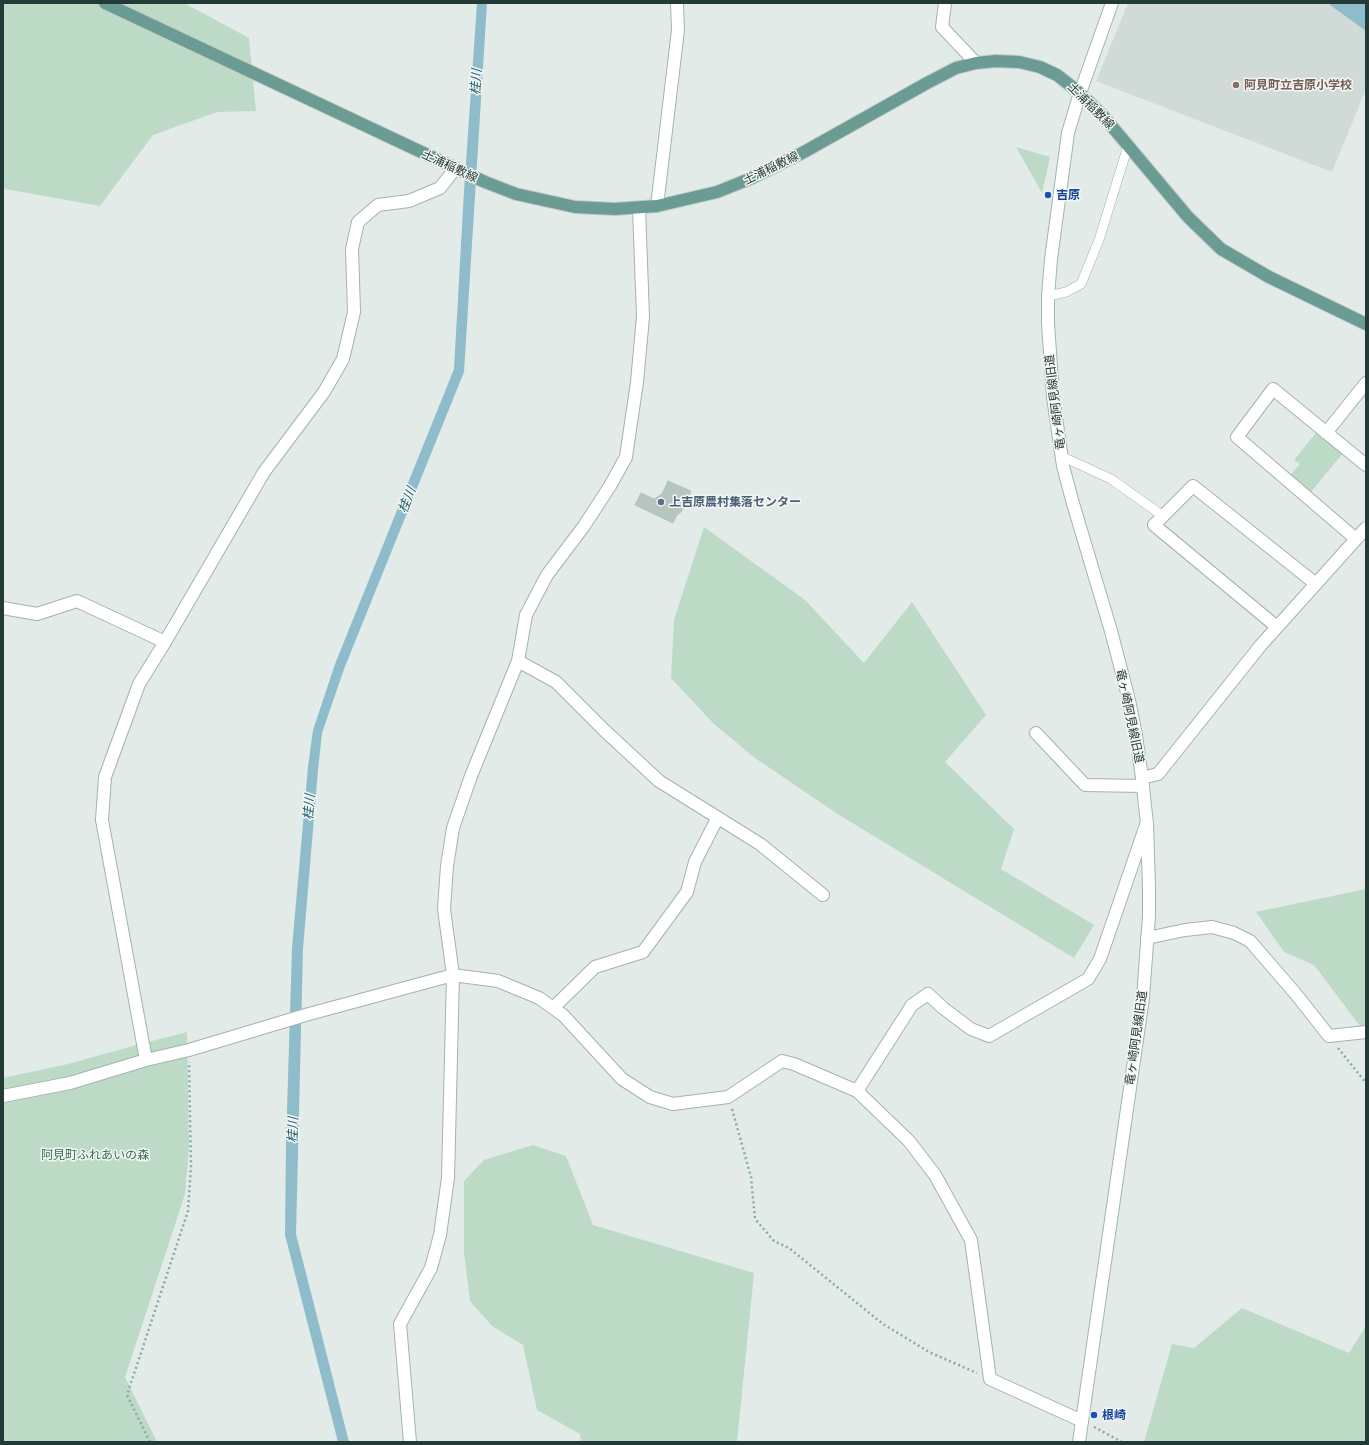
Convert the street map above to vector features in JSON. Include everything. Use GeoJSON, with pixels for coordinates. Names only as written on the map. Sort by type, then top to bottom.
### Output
{"type":"FeatureCollection","features":[{"type":"Feature","properties":{"kind":"main road","name":"土浦稲敷線"},"geometry":{"type":"LineString","coordinates":[[106,3],[455,169],[516,194],[576,208],[639,208],[657,206],[717,192],[752,178],[804,152],[956,68],[976,63],[996,61],[1020,62],[1040,67],[1057,76],[1080,92],[1188,217],[1221,249],[1269,277],[1366,324]]}},
{"type":"Feature","properties":{"kind":"street"},"geometry":{"type":"LineString","coordinates":[[657,206],[678,30],[677,3]]}},
{"type":"Feature","properties":{"kind":"street"},"geometry":{"type":"LineString","coordinates":[[945,3],[942,28],[976,63]]}},
{"type":"Feature","properties":{"kind":"street","name":"竜ヶ崎阿見線旧道"},"geometry":{"type":"LineString","coordinates":[[1079,1442],[1143,998],[1149,888],[1147,824],[1143,782],[1129,700],[1111,631],[1072,500],[1062,456],[1051,374],[1048,323],[1048,296],[1068,134],[1080,92],[1112,3]]}},
{"type":"Feature","properties":{"kind":"street"},"geometry":{"type":"LineString","coordinates":[[146,1060],[102,820],[105,778],[120,734],[139,684],[264,472],[324,392],[343,359],[354,312],[352,249],[358,222],[378,205],[409,200],[440,188],[455,169]]}},
{"type":"Feature","properties":{"kind":"street"},"geometry":{"type":"LineString","coordinates":[[410,1442],[400,1324],[431,1268],[440,1235],[448,1178],[453,975],[444,910],[446,866],[453,828],[471,776],[518,661],[526,615],[547,575],[584,526],[626,457],[638,382],[643,318],[639,208]]}},
{"type":"Feature","properties":{"kind":"street"},"geometry":{"type":"LineString","coordinates":[[1326,432],[1365,387]]}},
{"type":"Feature","properties":{"kind":"street"},"geometry":{"type":"LineString","coordinates":[[1356,539],[1237,437],[1273,389],[1366,465]]}},
{"type":"Feature","properties":{"kind":"street"},"geometry":{"type":"LineString","coordinates":[[1277,627],[1154,525],[1193,486],[1316,584]]}},
{"type":"Feature","properties":{"kind":"street"},"geometry":{"type":"LineString","coordinates":[[1036,733],[1085,785],[1143,782],[1158,774],[1277,627],[1366,528]]}},
{"type":"Feature","properties":{"kind":"street"},"geometry":{"type":"LineString","coordinates":[[3,608],[37,614],[77,601],[165,642]]}},
{"type":"Feature","properties":{"kind":"street"},"geometry":{"type":"LineString","coordinates":[[518,661],[556,682],[659,782],[760,844],[823,895]]}},
{"type":"Feature","properties":{"kind":"street"},"geometry":{"type":"LineString","coordinates":[[553,1008],[594,967],[643,952],[687,892],[695,862],[717,819]]}},
{"type":"Feature","properties":{"kind":"street"},"geometry":{"type":"LineString","coordinates":[[858,1091],[912,1005],[928,994],[943,1008],[971,1029],[989,1036],[1088,979],[1100,959],[1147,824]]}},
{"type":"Feature","properties":{"kind":"street"},"geometry":{"type":"LineString","coordinates":[[1147,938],[1185,930],[1212,927],[1234,933],[1250,941],[1329,1036],[1366,1032]]}},
{"type":"Feature","properties":{"kind":"street"},"geometry":{"type":"LineString","coordinates":[[3,1096],[70,1082],[146,1060],[189,1050],[308,1014],[453,975],[498,981],[539,998],[563,1015],[622,1079],[650,1097],[674,1104],[728,1096],[782,1061],[794,1064],[858,1091],[909,1141],[935,1175],[971,1240],[990,1379],[1082,1421]]}},
{"type":"Feature","properties":{"kind":"lane"},"geometry":{"type":"LineString","coordinates":[[1048,296],[1066,292],[1081,284],[1099,240],[1128,146]]}},
{"type":"Feature","properties":{"kind":"lane"},"geometry":{"type":"LineString","coordinates":[[1062,456],[1111,480],[1163,516]]}},
{"type":"Feature","properties":{"kind":"path"},"geometry":{"type":"LineString","coordinates":[[1329,1036],[1366,1083]]}},
{"type":"Feature","properties":{"kind":"path"},"geometry":{"type":"LineString","coordinates":[[150,1442],[127,1395],[188,1211],[191,1166],[189,1050]]}},
{"type":"Feature","properties":{"kind":"path"},"geometry":{"type":"LineString","coordinates":[[728,1096],[751,1177],[755,1219],[774,1241],[789,1248],[883,1324],[929,1352],[990,1379]]}},
{"type":"Feature","properties":{"kind":"path"},"geometry":{"type":"LineString","coordinates":[[1082,1421],[1122,1442]]}},
{"type":"Feature","properties":{"kind":"shaded area","name":"阿見町立吉原小学校"},"geometry":{"type":"Polygon","coordinates":[[[1128,3],[1366,3],[1366,89],[1332,172],[1096,81],[1128,3]]]}},
{"type":"Feature","properties":{"kind":"green space"},"geometry":{"type":"Polygon","coordinates":[[[3,3],[184,3],[249,38],[256,111],[217,112],[153,135],[100,206],[5,189],[3,185],[3,3]]]}},
{"type":"Feature","properties":{"kind":"green space"},"geometry":{"type":"Polygon","coordinates":[[[1016,147],[1050,157],[1042,193],[1016,147]]]}},
{"type":"Feature","properties":{"kind":"green space"},"geometry":{"type":"Polygon","coordinates":[[[1319,429],[1345,451],[1310,493],[1289,477],[1300,464],[1294,460],[1319,429]]]}},
{"type":"Feature","properties":{"kind":"green space"},"geometry":{"type":"Polygon","coordinates":[[[704,527],[805,600],[864,663],[912,602],[986,715],[945,762],[1014,829],[1001,869],[1094,925],[1074,958],[836,813],[755,758],[714,724],[671,678],[674,620],[704,527]]]}},
{"type":"Feature","properties":{"kind":"green space"},"geometry":{"type":"Polygon","coordinates":[[[1366,889],[1366,1034],[1314,965],[1284,952],[1256,912],[1366,889]]]}},
{"type":"Feature","properties":{"kind":"green space","name":"阿見町ふれあいの森"},"geometry":{"type":"Polygon","coordinates":[[[187,1032],[189,1148],[185,1194],[125,1377],[157,1442],[3,1442],[3,1078],[68,1064],[187,1032]]]}},
{"type":"Feature","properties":{"kind":"green space"},"geometry":{"type":"Polygon","coordinates":[[[533,1145],[566,1156],[593,1225],[754,1273],[737,1442],[581,1442],[580,1434],[537,1410],[523,1345],[492,1326],[470,1301],[464,1253],[464,1181],[484,1160],[533,1145]]]}},
{"type":"Feature","properties":{"kind":"green space"},"geometry":{"type":"Polygon","coordinates":[[[1242,1308],[1349,1353],[1366,1326],[1366,1442],[1144,1442],[1172,1344],[1194,1348],[1242,1308]]]}},
{"type":"Feature","properties":{"kind":"water","name":"桂川"},"geometry":{"type":"Polygon","coordinates":[[[477,3],[487,3],[464,372],[344,669],[322,733],[318,770],[303,949],[296,1234],[349,1442],[338,1442],[285,1235],[286,1143],[292,948],[308,767],[313,730],[335,664],[454,369],[477,3]]]}},
{"type":"Feature","properties":{"kind":"water"},"geometry":{"type":"Polygon","coordinates":[[[1332,3],[1366,3],[1366,31],[1330,5],[1332,3]]]}},
{"type":"Feature","properties":{"kind":"building","name":"上吉原農村集落センター"},"geometry":{"type":"Polygon","coordinates":[[[668,481],[691,491],[681,512],[677,515],[673,523],[635,505],[641,493],[654,499],[662,494],[668,481]]]}},
{"type":"Feature","properties":{"kind":"place","name":"阿見町立吉原小学校"},"geometry":{"type":"Point","coordinates":[1236,85]}},
{"type":"Feature","properties":{"kind":"place","name":"吉原"},"geometry":{"type":"Point","coordinates":[1048,195]}},
{"type":"Feature","properties":{"kind":"place","name":"上吉原農村集落センター"},"geometry":{"type":"Point","coordinates":[661,502]}},
{"type":"Feature","properties":{"kind":"place","name":"根崎"},"geometry":{"type":"Point","coordinates":[1094,1415]}}]}
